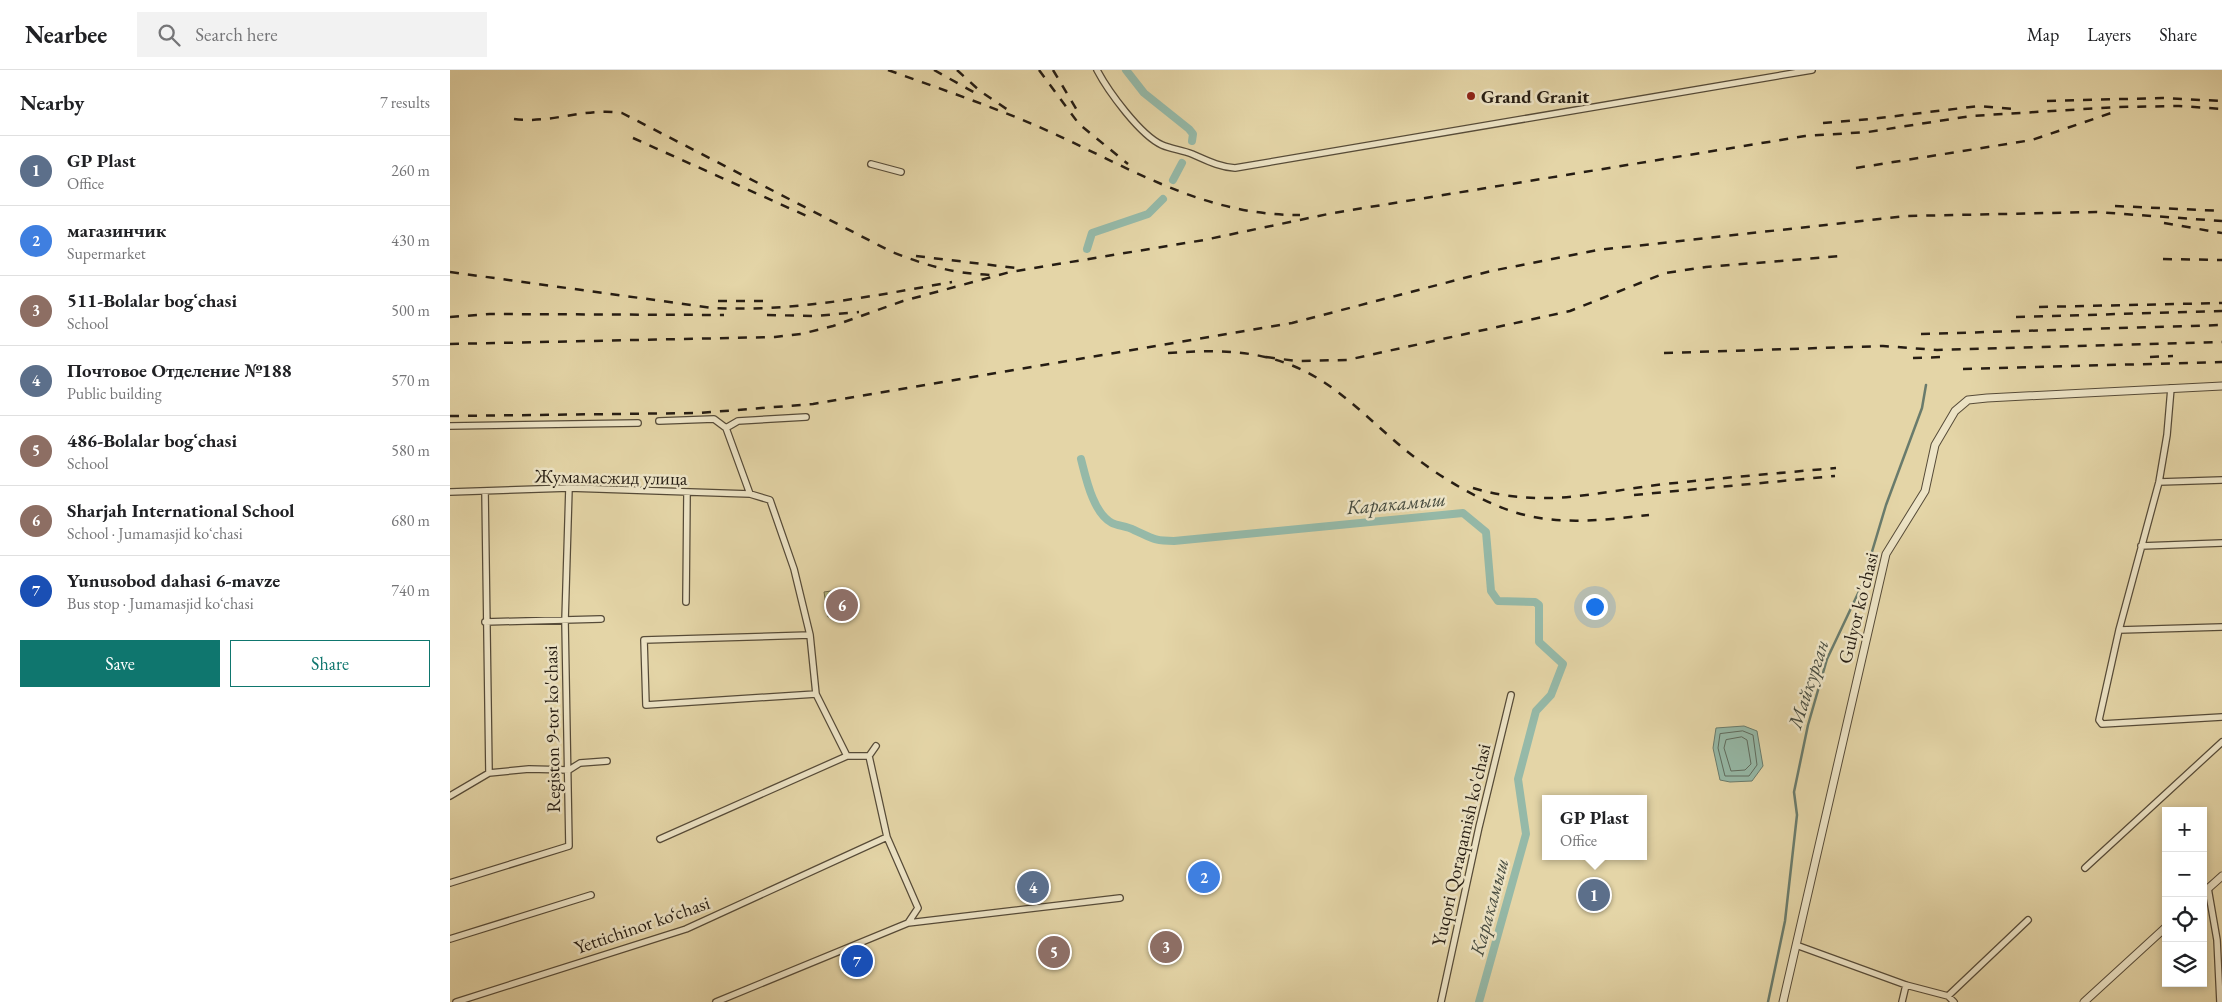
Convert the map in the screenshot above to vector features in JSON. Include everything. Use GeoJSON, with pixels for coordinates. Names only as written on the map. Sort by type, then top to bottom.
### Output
{"type":"FeatureCollection","features":[{"type":"Feature","properties":{"kind":"street"},"geometry":{"type":"LineString","coordinates":[[1097,70],[1112,95],[1132,119],[1162,144],[1176,147],[1224,167],[1235,168],[1812,70]]}},
{"type":"Feature","properties":{"kind":"street"},"geometry":{"type":"LineString","coordinates":[[871,164],[901,172]]}},
{"type":"Feature","properties":{"kind":"street","name":"Gulyor ko'chasi"},"geometry":{"type":"LineString","coordinates":[[1783,1002],[1886,554],[1925,491],[1936,445],[1955,410],[1968,400],[1988,398],[2222,386]]}},
{"type":"Feature","properties":{"kind":"street"},"geometry":{"type":"LineString","coordinates":[[2171,388],[2167,435],[2159,482],[2141,546],[2099,720],[2102,724],[2222,717]]}},
{"type":"Feature","properties":{"kind":"street"},"geometry":{"type":"LineString","coordinates":[[726,428],[738,421],[806,417]]}},
{"type":"Feature","properties":{"kind":"street"},"geometry":{"type":"LineString","coordinates":[[658,421],[714,420],[726,428],[750,494]]}},
{"type":"Feature","properties":{"kind":"street"},"geometry":{"type":"LineString","coordinates":[[450,426],[638,423]]}},
{"type":"Feature","properties":{"kind":"street"},"geometry":{"type":"LineString","coordinates":[[2159,482],[2222,480]]}},
{"type":"Feature","properties":{"kind":"street","name":"Жумамасжид улица"},"geometry":{"type":"LineString","coordinates":[[450,492],[568,488],[687,494],[750,494],[770,500],[794,569],[810,635]]}},
{"type":"Feature","properties":{"kind":"street","name":"Registon 9-tor ko'chasi"},"geometry":{"type":"LineString","coordinates":[[450,883],[569,846],[565,621],[568,488]]}},
{"type":"Feature","properties":{"kind":"street"},"geometry":{"type":"LineString","coordinates":[[486,491],[485,622],[489,773]]}},
{"type":"Feature","properties":{"kind":"street"},"geometry":{"type":"LineString","coordinates":[[686,602],[687,494]]}},
{"type":"Feature","properties":{"kind":"street"},"geometry":{"type":"LineString","coordinates":[[2141,546],[2222,543]]}},
{"type":"Feature","properties":{"kind":"street"},"geometry":{"type":"LineString","coordinates":[[485,622],[601,619]]}},
{"type":"Feature","properties":{"kind":"street"},"geometry":{"type":"LineString","coordinates":[[2120,630],[2222,627]]}},
{"type":"Feature","properties":{"kind":"street"},"geometry":{"type":"LineString","coordinates":[[816,694],[646,705],[644,640],[810,635],[816,694],[847,756]]}},
{"type":"Feature","properties":{"kind":"street","name":"Yuqori Qoraqamish ko'chasi"},"geometry":{"type":"LineString","coordinates":[[1442,1002],[1479,827],[1511,695]]}},
{"type":"Feature","properties":{"kind":"street"},"geometry":{"type":"LineString","coordinates":[[2085,868],[2222,742]]}},
{"type":"Feature","properties":{"kind":"street"},"geometry":{"type":"LineString","coordinates":[[876,746],[870,756],[887,837],[918,908],[908,924]]}},
{"type":"Feature","properties":{"kind":"street"},"geometry":{"type":"LineString","coordinates":[[660,839],[847,756],[870,756]]}},
{"type":"Feature","properties":{"kind":"street"},"geometry":{"type":"LineString","coordinates":[[450,796],[489,773],[529,769],[569,770],[580,763],[607,761]]}},
{"type":"Feature","properties":{"kind":"street","name":"Yettichinor ko‘chasi"},"geometry":{"type":"LineString","coordinates":[[456,1002],[686,929],[887,837]]}},
{"type":"Feature","properties":{"kind":"street"},"geometry":{"type":"LineString","coordinates":[[2207,890],[2222,876]]}},
{"type":"Feature","properties":{"kind":"street"},"geometry":{"type":"LineString","coordinates":[[450,939],[591,895]]}},
{"type":"Feature","properties":{"kind":"street"},"geometry":{"type":"LineString","coordinates":[[2207,895],[2219,940],[2220,1002]]}},
{"type":"Feature","properties":{"kind":"street"},"geometry":{"type":"LineString","coordinates":[[716,1002],[908,924],[1120,898]]}},
{"type":"Feature","properties":{"kind":"street"},"geometry":{"type":"LineString","coordinates":[[1948,996],[2028,920]]}},
{"type":"Feature","properties":{"kind":"street"},"geometry":{"type":"LineString","coordinates":[[2084,1002],[2162,931]]}},
{"type":"Feature","properties":{"kind":"street"},"geometry":{"type":"LineString","coordinates":[[1796,945],[1906,985],[1948,996],[1954,1002]]}},
{"type":"Feature","properties":{"kind":"street"},"geometry":{"type":"LineString","coordinates":[[1902,1002],[1906,985]]}},
{"type":"Feature","properties":{"kind":"green space"},"geometry":{"type":"Polygon","coordinates":[[[838,590],[841,615],[828,617],[824,592],[838,590]]]}},
{"type":"Feature","properties":{"kind":"water"},"geometry":{"type":"Polygon","coordinates":[[[1744,726],[1757,731],[1763,766],[1752,781],[1730,782],[1720,780],[1713,748],[1716,728],[1744,726]]]}},
{"type":"Feature","properties":{"kind":"waterway","name":"Каракамыш"},"geometry":{"type":"LineString","coordinates":[[1126,70],[1144,93],[1189,129],[1193,134],[1192,141]]}},
{"type":"Feature","properties":{"kind":"waterway","name":"Каракамыш"},"geometry":{"type":"LineString","coordinates":[[1173,180],[1182,163]]}},
{"type":"Feature","properties":{"kind":"waterway","name":"Каракамыш"},"geometry":{"type":"LineString","coordinates":[[1087,249],[1092,233],[1148,214],[1163,199]]}},
{"type":"Feature","properties":{"kind":"waterway","name":"Майкурган"},"geometry":{"type":"LineString","coordinates":[[1768,1002],[1785,921],[1797,815],[1794,792],[1808,725],[1827,659],[1862,585],[1886,505],[1922,408],[1926,385]]}},
{"type":"Feature","properties":{"kind":"waterway","name":"Каракамыш"},"geometry":{"type":"LineString","coordinates":[[1081,459],[1091,494],[1105,518],[1114,524],[1157,540],[1174,541],[1463,513],[1486,532],[1491,591],[1498,601],[1535,602],[1539,605],[1539,642],[1563,664],[1551,695],[1536,711],[1518,779],[1526,834],[1479,1002]]}},
{"type":"Feature","properties":{"kind":"railway"},"geometry":{"type":"LineString","coordinates":[[888,70],[1019,118],[1132,171],[1196,197],[1229,207],[1264,213],[1300,215]]}},
{"type":"Feature","properties":{"kind":"railway"},"geometry":{"type":"LineString","coordinates":[[934,70],[977,94]]}},
{"type":"Feature","properties":{"kind":"railway"},"geometry":{"type":"LineString","coordinates":[[957,70],[980,91],[1008,110]]}},
{"type":"Feature","properties":{"kind":"railway"},"geometry":{"type":"LineString","coordinates":[[1039,70],[1079,124],[1128,164]]}},
{"type":"Feature","properties":{"kind":"railway"},"geometry":{"type":"LineString","coordinates":[[1053,70],[1078,112]]}},
{"type":"Feature","properties":{"kind":"railway"},"geometry":{"type":"LineString","coordinates":[[2047,101],[2162,98],[2222,101]]}},
{"type":"Feature","properties":{"kind":"railway"},"geometry":{"type":"LineString","coordinates":[[1823,123],[1979,106],[2015,109]]}},
{"type":"Feature","properties":{"kind":"railway"},"geometry":{"type":"LineString","coordinates":[[450,344],[775,337],[801,334],[833,326],[903,301],[1010,272],[1204,240],[1333,213],[1805,136],[1868,132],[1971,116],[2117,107],[2179,106],[2222,109]]}},
{"type":"Feature","properties":{"kind":"railway"},"geometry":{"type":"LineString","coordinates":[[514,119],[541,119],[595,112],[622,113],[892,252],[940,268],[963,273],[991,275]]}},
{"type":"Feature","properties":{"kind":"railway"},"geometry":{"type":"LineString","coordinates":[[1856,168],[2032,140],[2114,112]]}},
{"type":"Feature","properties":{"kind":"railway"},"geometry":{"type":"LineString","coordinates":[[633,138],[809,217]]}},
{"type":"Feature","properties":{"kind":"railway"},"geometry":{"type":"LineString","coordinates":[[2115,206],[2222,211]]}},
{"type":"Feature","properties":{"kind":"railway"},"geometry":{"type":"LineString","coordinates":[[450,416],[699,413],[813,404],[1292,323],[1491,271],[1598,250],[1907,216],[2096,212],[2222,221]]}},
{"type":"Feature","properties":{"kind":"railway"},"geometry":{"type":"LineString","coordinates":[[2164,223],[2222,233]]}},
{"type":"Feature","properties":{"kind":"railway"},"geometry":{"type":"LineString","coordinates":[[916,256],[1016,268]]}},
{"type":"Feature","properties":{"kind":"railway"},"geometry":{"type":"LineString","coordinates":[[1266,357],[1296,361],[1347,360],[1570,311],[1665,273],[1706,267],[1841,256]]}},
{"type":"Feature","properties":{"kind":"railway"},"geometry":{"type":"LineString","coordinates":[[2163,259],[2222,260]]}},
{"type":"Feature","properties":{"kind":"railway"},"geometry":{"type":"LineString","coordinates":[[450,272],[713,308],[743,309],[833,302],[952,282]]}},
{"type":"Feature","properties":{"kind":"railway"},"geometry":{"type":"LineString","coordinates":[[718,301],[771,301]]}},
{"type":"Feature","properties":{"kind":"railway"},"geometry":{"type":"LineString","coordinates":[[2039,307],[2222,303]]}},
{"type":"Feature","properties":{"kind":"railway"},"geometry":{"type":"LineString","coordinates":[[2016,317],[2222,311]]}},
{"type":"Feature","properties":{"kind":"railway"},"geometry":{"type":"LineString","coordinates":[[767,315],[815,316],[859,312]]}},
{"type":"Feature","properties":{"kind":"railway"},"geometry":{"type":"LineString","coordinates":[[450,317],[490,314],[724,315]]}},
{"type":"Feature","properties":{"kind":"railway"},"geometry":{"type":"LineString","coordinates":[[1921,334],[2222,325]]}},
{"type":"Feature","properties":{"kind":"railway"},"geometry":{"type":"LineString","coordinates":[[1664,353],[1883,346],[1937,350],[2222,342]]}},
{"type":"Feature","properties":{"kind":"railway"},"geometry":{"type":"LineString","coordinates":[[1168,353],[1200,351],[1245,353],[1276,360],[1307,372],[1337,391],[1428,467],[1470,493],[1499,507],[1547,519],[1581,521],[1649,515]]}},
{"type":"Feature","properties":{"kind":"railway"},"geometry":{"type":"LineString","coordinates":[[2150,357],[2173,356]]}},
{"type":"Feature","properties":{"kind":"railway"},"geometry":{"type":"LineString","coordinates":[[1913,358],[1943,357]]}},
{"type":"Feature","properties":{"kind":"railway"},"geometry":{"type":"LineString","coordinates":[[1963,369],[2222,362]]}},
{"type":"Feature","properties":{"kind":"railway"},"geometry":{"type":"LineString","coordinates":[[1473,488],[1523,497],[1569,497],[1665,484],[1836,468]]}},
{"type":"Feature","properties":{"kind":"railway"},"geometry":{"type":"LineString","coordinates":[[1634,495],[1835,476]]}},
{"type":"Feature","properties":{"kind":"place","name":"Grand Granit"},"geometry":{"type":"Point","coordinates":[1471,96]}},
{"type":"Feature","properties":{"kind":"place","name":"Sharjah International School"},"geometry":{"type":"Point","coordinates":[842,605]}},
{"type":"Feature","properties":{"kind":"place","name":"магазинчик"},"geometry":{"type":"Point","coordinates":[1204,877]}},
{"type":"Feature","properties":{"kind":"place","name":"Почтовое Отделение №188"},"geometry":{"type":"Point","coordinates":[1033,887]}},
{"type":"Feature","properties":{"kind":"place","name":"GP Plast"},"geometry":{"type":"Point","coordinates":[1594,895]}},
{"type":"Feature","properties":{"kind":"place","name":"511-Bolalar bogʻchasi"},"geometry":{"type":"Point","coordinates":[1166,947]}},
{"type":"Feature","properties":{"kind":"place","name":"486-Bolalar bogʻchasi"},"geometry":{"type":"Point","coordinates":[1054,952]}},
{"type":"Feature","properties":{"kind":"place","name":"Yunusobod dahasi 6-mavze"},"geometry":{"type":"Point","coordinates":[857,961]}}]}
